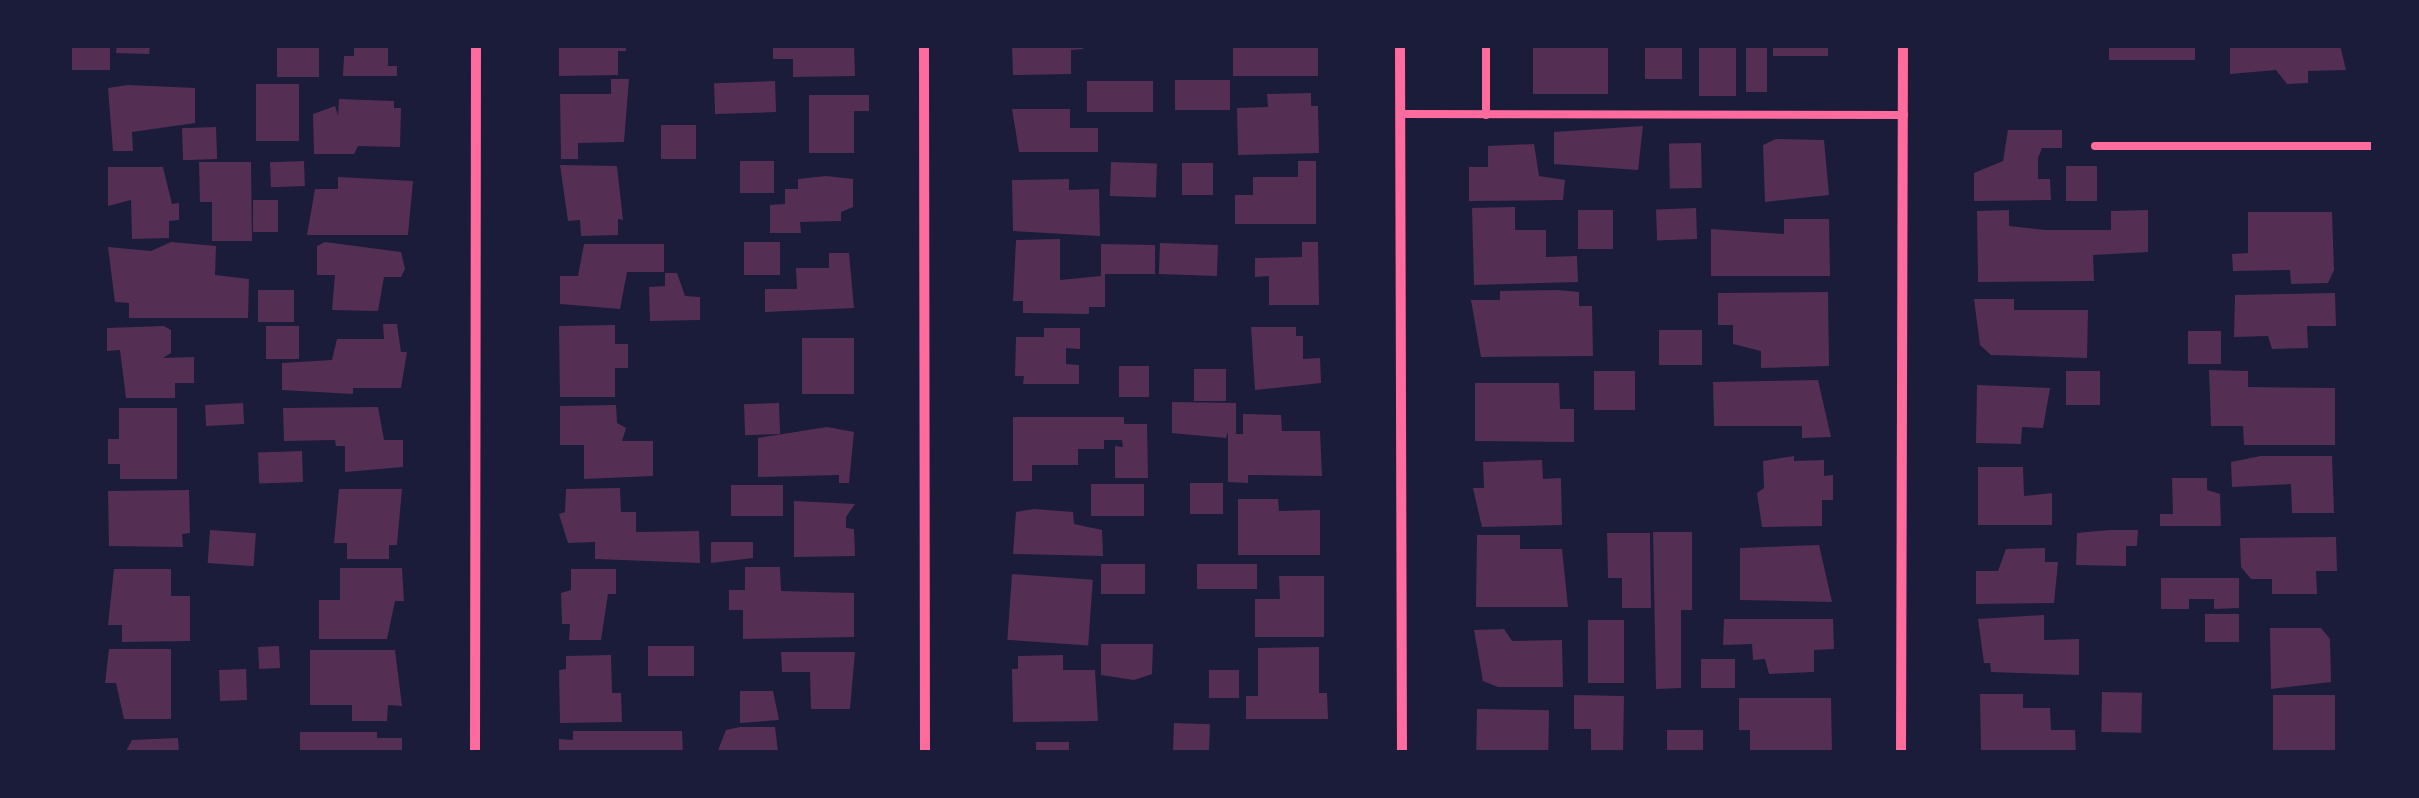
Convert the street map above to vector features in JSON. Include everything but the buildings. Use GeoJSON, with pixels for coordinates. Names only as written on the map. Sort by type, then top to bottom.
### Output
{"type":"FeatureCollection","features":[{"type":"Feature","properties":{"kind":"street"},"geometry":{"type":"LineString","coordinates":[[476,45],[476,753]]}},
{"type":"Feature","properties":{"kind":"street"},"geometry":{"type":"LineString","coordinates":[[924,45],[925,753]]}},
{"type":"Feature","properties":{"kind":"street"},"geometry":{"type":"LineString","coordinates":[[1400,45],[1402,753]]}},
{"type":"Feature","properties":{"kind":"street"},"geometry":{"type":"LineString","coordinates":[[1901,753],[1903,45]]}},
{"type":"Feature","properties":{"kind":"lane"},"geometry":{"type":"LineString","coordinates":[[1486,45],[1486,115]]}},
{"type":"Feature","properties":{"kind":"lane"},"geometry":{"type":"LineString","coordinates":[[1400,114],[1904,115]]}},
{"type":"Feature","properties":{"kind":"lane"},"geometry":{"type":"LineString","coordinates":[[2095,146],[2374,146]]}}]}
